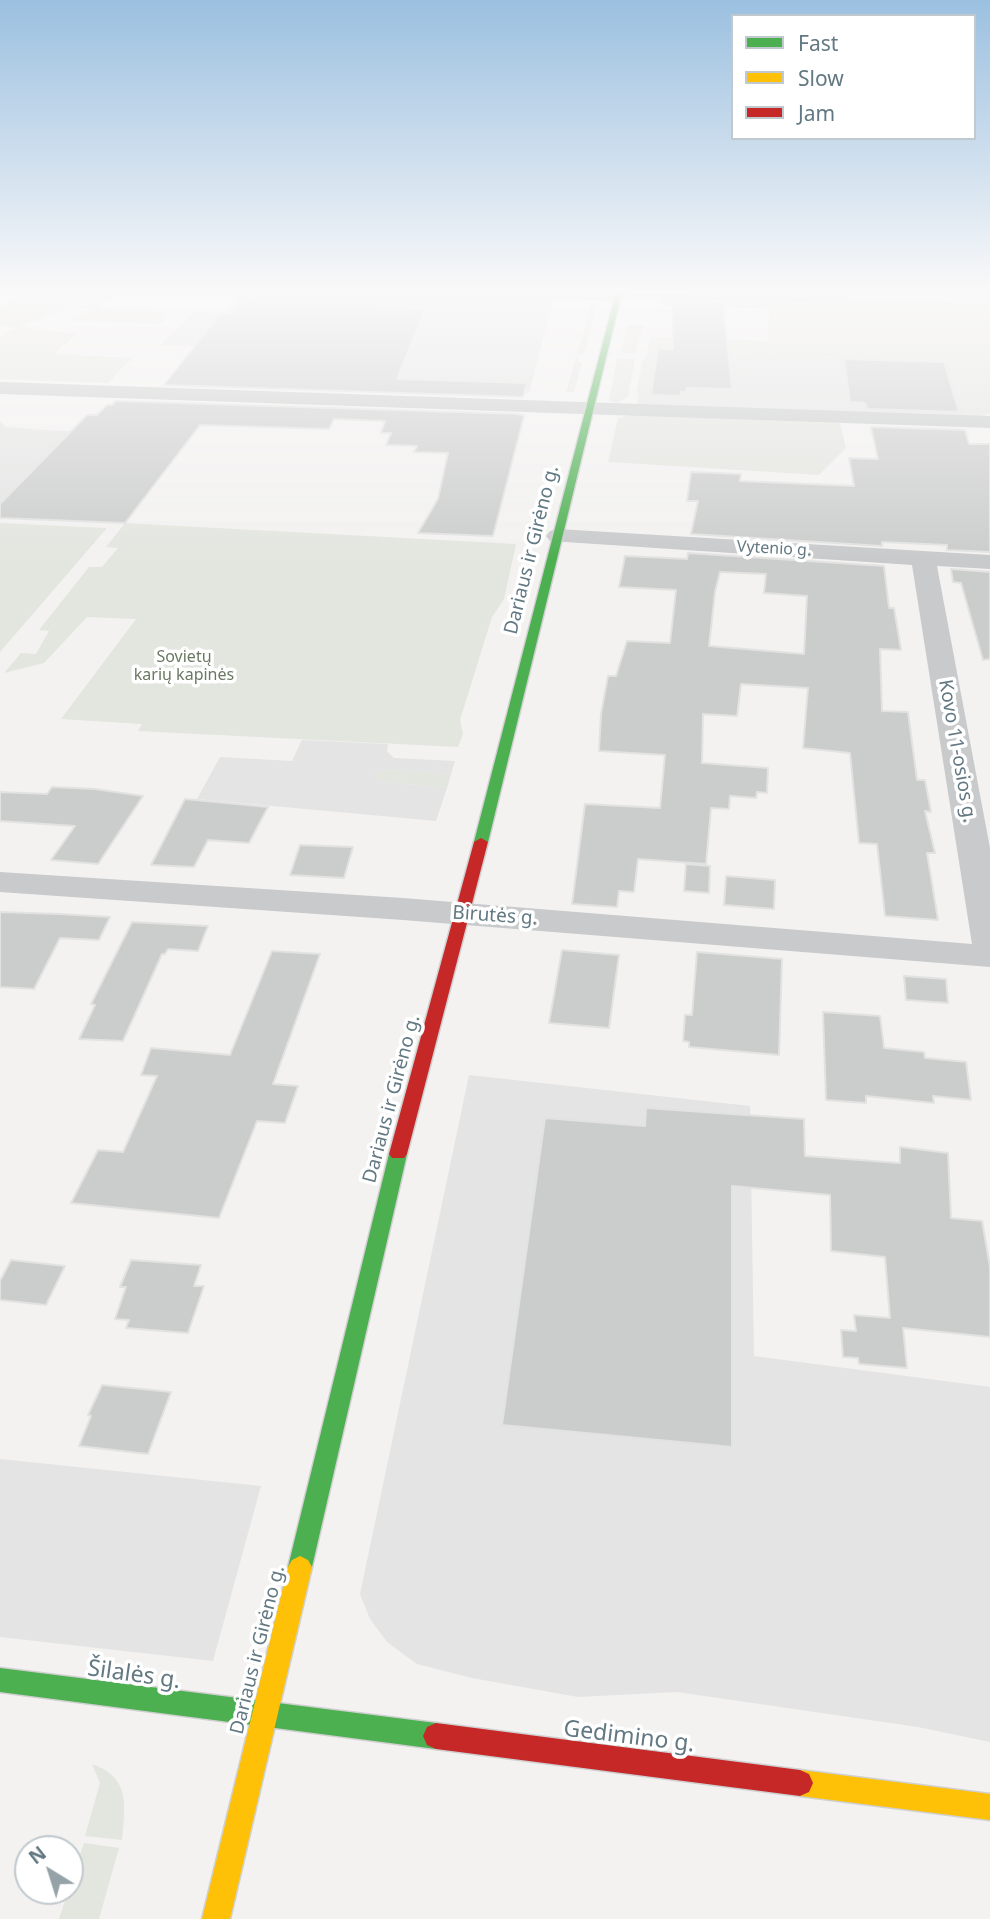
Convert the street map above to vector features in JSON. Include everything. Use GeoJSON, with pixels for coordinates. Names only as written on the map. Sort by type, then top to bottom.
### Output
{"type":"FeatureCollection","features":[{"type":"Feature","properties":{"kind":"main road","name":"Dariaus ir Girėno g."},"geometry":{"type":"LineString","coordinates":[[216,1919],[412,1096],[463,914],[596,382]]}},
{"type":"Feature","properties":{"kind":"main road","name":"Šilalės g."},"geometry":{"type":"LineString","coordinates":[[0,1680],[263,1715]]}},
{"type":"Feature","properties":{"kind":"main road","name":"Gedimino g."},"geometry":{"type":"LineString","coordinates":[[263,1715],[990,1807]]}},
{"type":"Feature","properties":{"kind":"street"},"geometry":{"type":"LineString","coordinates":[[0,388],[990,422]]}},
{"type":"Feature","properties":{"kind":"street","name":"Vytenio g."},"geometry":{"type":"LineString","coordinates":[[558,536],[990,562]]}},
{"type":"Feature","properties":{"kind":"street","name":"Kovo 11-osios g."},"geometry":{"type":"LineString","coordinates":[[923,558],[990,944]]}},
{"type":"Feature","properties":{"kind":"street","name":"Birutės g."},"geometry":{"type":"LineString","coordinates":[[0,882],[463,914],[990,956]]}},
{"type":"Feature","properties":{"kind":"shaded area"},"geometry":{"type":"Polygon","coordinates":[[[253,382],[532,382],[529,393],[251,385],[253,382]]]}},
{"type":"Feature","properties":{"kind":"shaded area"},"geometry":{"type":"Polygon","coordinates":[[[641,382],[955,382],[967,418],[635,414],[641,382]]]}},
{"type":"Feature","properties":{"kind":"shaded area"},"geometry":{"type":"Polygon","coordinates":[[[0,421],[5,427],[44,430],[192,435],[125,523],[0,518],[0,421]]]}},
{"type":"Feature","properties":{"kind":"shaded area"},"geometry":{"type":"Polygon","coordinates":[[[302,740],[388,744],[387,751],[394,758],[455,761],[451,774],[387,770],[374,774],[384,782],[447,788],[436,821],[197,799],[220,757],[292,761],[302,740]]]}},
{"type":"Feature","properties":{"kind":"shaded area"},"geometry":{"type":"Polygon","coordinates":[[[469,1075],[750,1106],[754,1356],[990,1387],[990,1742],[918,1727],[677,1692],[578,1697],[472,1678],[417,1664],[387,1642],[370,1619],[360,1594],[469,1075]]]}},
{"type":"Feature","properties":{"kind":"shaded area"},"geometry":{"type":"Polygon","coordinates":[[[0,1459],[261,1486],[213,1661],[0,1637],[0,1459]]]}},
{"type":"Feature","properties":{"kind":"green space"},"geometry":{"type":"Polygon","coordinates":[[[569,382],[577,382],[574,392],[566,392],[569,382]]]}},
{"type":"Feature","properties":{"kind":"green space"},"geometry":{"type":"Polygon","coordinates":[[[613,382],[631,382],[628,397],[617,403],[609,401],[613,382]]]}},
{"type":"Feature","properties":{"kind":"green space"},"geometry":{"type":"Polygon","coordinates":[[[638,382],[660,382],[651,394],[636,393],[638,382]]]}},
{"type":"Feature","properties":{"kind":"green space"},"geometry":{"type":"Polygon","coordinates":[[[955,382],[990,382],[990,413],[977,418],[967,418],[955,382]]]}},
{"type":"Feature","properties":{"kind":"green space"},"geometry":{"type":"Polygon","coordinates":[[[631,415],[840,423],[846,448],[819,475],[608,462],[618,418],[631,415]]]}},
{"type":"Feature","properties":{"kind":"green space"},"geometry":{"type":"Polygon","coordinates":[[[0,523],[107,528],[0,652],[0,523]]]}},
{"type":"Feature","properties":{"kind":"green space","name":"Sovietų karių kapinės"},"geometry":{"type":"Polygon","coordinates":[[[125,523],[516,544],[504,599],[492,617],[460,720],[463,734],[458,747],[138,731],[142,724],[61,719],[136,619],[87,617],[44,663],[4,673],[21,653],[36,654],[49,631],[39,630],[89,567],[102,567],[118,548],[106,547],[125,523]]]}},
{"type":"Feature","properties":{"kind":"green space"},"geometry":{"type":"Polygon","coordinates":[[[387,770],[451,774],[447,788],[384,782],[374,774],[387,770]]]}},
{"type":"Feature","properties":{"kind":"green space"},"geometry":{"type":"Polygon","coordinates":[[[92,1764],[114,1777],[123,1794],[122,1840],[85,1836],[100,1783],[92,1764]]]}},
{"type":"Feature","properties":{"kind":"green space"},"geometry":{"type":"Polygon","coordinates":[[[84,1843],[119,1848],[99,1919],[59,1919],[64,1905],[84,1905],[84,1843]]]}},
{"type":"Feature","properties":{"kind":"building"},"geometry":{"type":"Polygon","coordinates":[[[167,382],[527,383],[523,397],[164,385],[167,382]]]}},
{"type":"Feature","properties":{"kind":"building"},"geometry":{"type":"Polygon","coordinates":[[[653,382],[731,382],[732,389],[687,388],[680,396],[651,395],[653,382]]]}},
{"type":"Feature","properties":{"kind":"building"},"geometry":{"type":"Polygon","coordinates":[[[847,382],[950,382],[959,412],[867,409],[865,403],[850,402],[847,382]]]}},
{"type":"Feature","properties":{"kind":"building"},"geometry":{"type":"Polygon","coordinates":[[[116,401],[524,416],[493,536],[418,533],[438,499],[448,453],[414,452],[417,446],[386,445],[391,433],[381,433],[385,421],[334,419],[329,429],[200,425],[125,523],[0,518],[0,504],[87,415],[97,415],[107,405],[116,401]]]}},
{"type":"Feature","properties":{"kind":"building"},"geometry":{"type":"Polygon","coordinates":[[[871,427],[965,430],[969,444],[990,444],[990,552],[947,550],[947,545],[882,542],[882,546],[691,534],[698,501],[687,501],[691,472],[741,474],[740,481],[854,486],[849,458],[878,459],[871,427]]]}},
{"type":"Feature","properties":{"kind":"building"},"geometry":{"type":"Polygon","coordinates":[[[688,553],[884,566],[889,608],[894,608],[901,650],[880,649],[882,711],[908,712],[917,780],[925,780],[931,812],[925,811],[935,853],[927,853],[938,920],[885,916],[877,844],[859,843],[850,753],[803,748],[808,688],[741,684],[737,716],[703,714],[702,763],[768,768],[767,793],[757,792],[756,798],[730,796],[729,809],[711,808],[706,864],[638,859],[634,892],[619,891],[617,907],[572,904],[585,804],[660,808],[665,755],[599,751],[601,714],[608,676],[616,676],[627,641],[670,643],[676,590],[619,587],[625,556],[687,559],[688,553]],[[720,572],[709,646],[804,654],[807,596],[764,593],[766,574],[720,572]]]}},
{"type":"Feature","properties":{"kind":"building"},"geometry":{"type":"Polygon","coordinates":[[[951,569],[990,572],[990,659],[983,660],[961,583],[953,582],[951,569]]]}},
{"type":"Feature","properties":{"kind":"building"},"geometry":{"type":"Polygon","coordinates":[[[52,787],[95,789],[143,796],[98,864],[51,860],[75,826],[0,821],[0,792],[47,794],[52,787]]]}},
{"type":"Feature","properties":{"kind":"building"},"geometry":{"type":"Polygon","coordinates":[[[185,799],[268,807],[249,843],[208,840],[194,867],[151,865],[185,799]]]}},
{"type":"Feature","properties":{"kind":"building"},"geometry":{"type":"Polygon","coordinates":[[[300,845],[353,847],[344,878],[290,875],[300,845]]]}},
{"type":"Feature","properties":{"kind":"building"},"geometry":{"type":"Polygon","coordinates":[[[686,864],[710,866],[709,893],[684,891],[686,864]]]}},
{"type":"Feature","properties":{"kind":"building"},"geometry":{"type":"Polygon","coordinates":[[[726,876],[775,880],[774,909],[724,905],[726,876]]]}},
{"type":"Feature","properties":{"kind":"building"},"geometry":{"type":"Polygon","coordinates":[[[0,912],[110,917],[99,940],[60,938],[34,989],[0,987],[0,912]]]}},
{"type":"Feature","properties":{"kind":"building"},"geometry":{"type":"Polygon","coordinates":[[[132,922],[208,926],[198,951],[168,949],[162,954],[123,1041],[79,1039],[95,1005],[91,1004],[132,922]]]}},
{"type":"Feature","properties":{"kind":"building"},"geometry":{"type":"Polygon","coordinates":[[[562,950],[619,955],[609,1028],[549,1023],[562,950]]]}},
{"type":"Feature","properties":{"kind":"building"},"geometry":{"type":"Polygon","coordinates":[[[272,951],[320,954],[273,1084],[298,1086],[285,1123],[257,1121],[219,1218],[71,1203],[98,1150],[123,1152],[157,1076],[141,1075],[151,1048],[230,1055],[272,951]]]}},
{"type":"Feature","properties":{"kind":"building"},"geometry":{"type":"Polygon","coordinates":[[[697,952],[782,959],[779,1055],[689,1047],[689,1042],[683,1041],[685,1015],[692,1015],[697,952]]]}},
{"type":"Feature","properties":{"kind":"building"},"geometry":{"type":"Polygon","coordinates":[[[904,976],[946,979],[948,1003],[906,1000],[904,976]]]}},
{"type":"Feature","properties":{"kind":"building"},"geometry":{"type":"Polygon","coordinates":[[[823,1012],[880,1016],[884,1048],[924,1052],[925,1058],[966,1062],[971,1100],[933,1096],[934,1103],[866,1096],[866,1103],[826,1100],[823,1012]]]}},
{"type":"Feature","properties":{"kind":"building"},"geometry":{"type":"Polygon","coordinates":[[[646,1108],[804,1119],[805,1156],[900,1163],[900,1147],[948,1153],[951,1218],[982,1221],[990,1267],[990,1337],[903,1328],[907,1368],[859,1364],[858,1358],[843,1357],[841,1330],[856,1331],[854,1315],[890,1318],[885,1257],[831,1251],[830,1195],[732,1186],[732,1447],[502,1425],[545,1118],[645,1126],[646,1108]]]}},
{"type":"Feature","properties":{"kind":"building"},"geometry":{"type":"Polygon","coordinates":[[[11,1260],[65,1266],[46,1305],[0,1300],[0,1281],[11,1260]]]}},
{"type":"Feature","properties":{"kind":"building"},"geometry":{"type":"Polygon","coordinates":[[[131,1260],[201,1265],[194,1286],[204,1286],[188,1333],[126,1328],[129,1320],[115,1319],[126,1287],[120,1287],[131,1260]]]}},
{"type":"Feature","properties":{"kind":"building"},"geometry":{"type":"Polygon","coordinates":[[[102,1385],[171,1392],[148,1454],[79,1446],[91,1416],[88,1415],[102,1385]]]}},
{"type":"Feature","properties":{"kind":"traffic: fast"},"geometry":{"type":"LineString","coordinates":[[481,842],[597,382]]}},
{"type":"Feature","properties":{"kind":"traffic: fast"},"geometry":{"type":"LineString","coordinates":[[300,1567],[398,1154]]}},
{"type":"Feature","properties":{"kind":"traffic: fast"},"geometry":{"type":"LineString","coordinates":[[0,1680],[436,1736]]}},
{"type":"Feature","properties":{"kind":"traffic: slow"},"geometry":{"type":"LineString","coordinates":[[216,1919],[300,1567]]}},
{"type":"Feature","properties":{"kind":"traffic: slow"},"geometry":{"type":"LineString","coordinates":[[800,1783],[990,1807]]}},
{"type":"Feature","properties":{"kind":"traffic: jam"},"geometry":{"type":"LineString","coordinates":[[398,1154],[481,842]]}},
{"type":"Feature","properties":{"kind":"traffic: jam"},"geometry":{"type":"LineString","coordinates":[[436,1736],[800,1783]]}}]}
